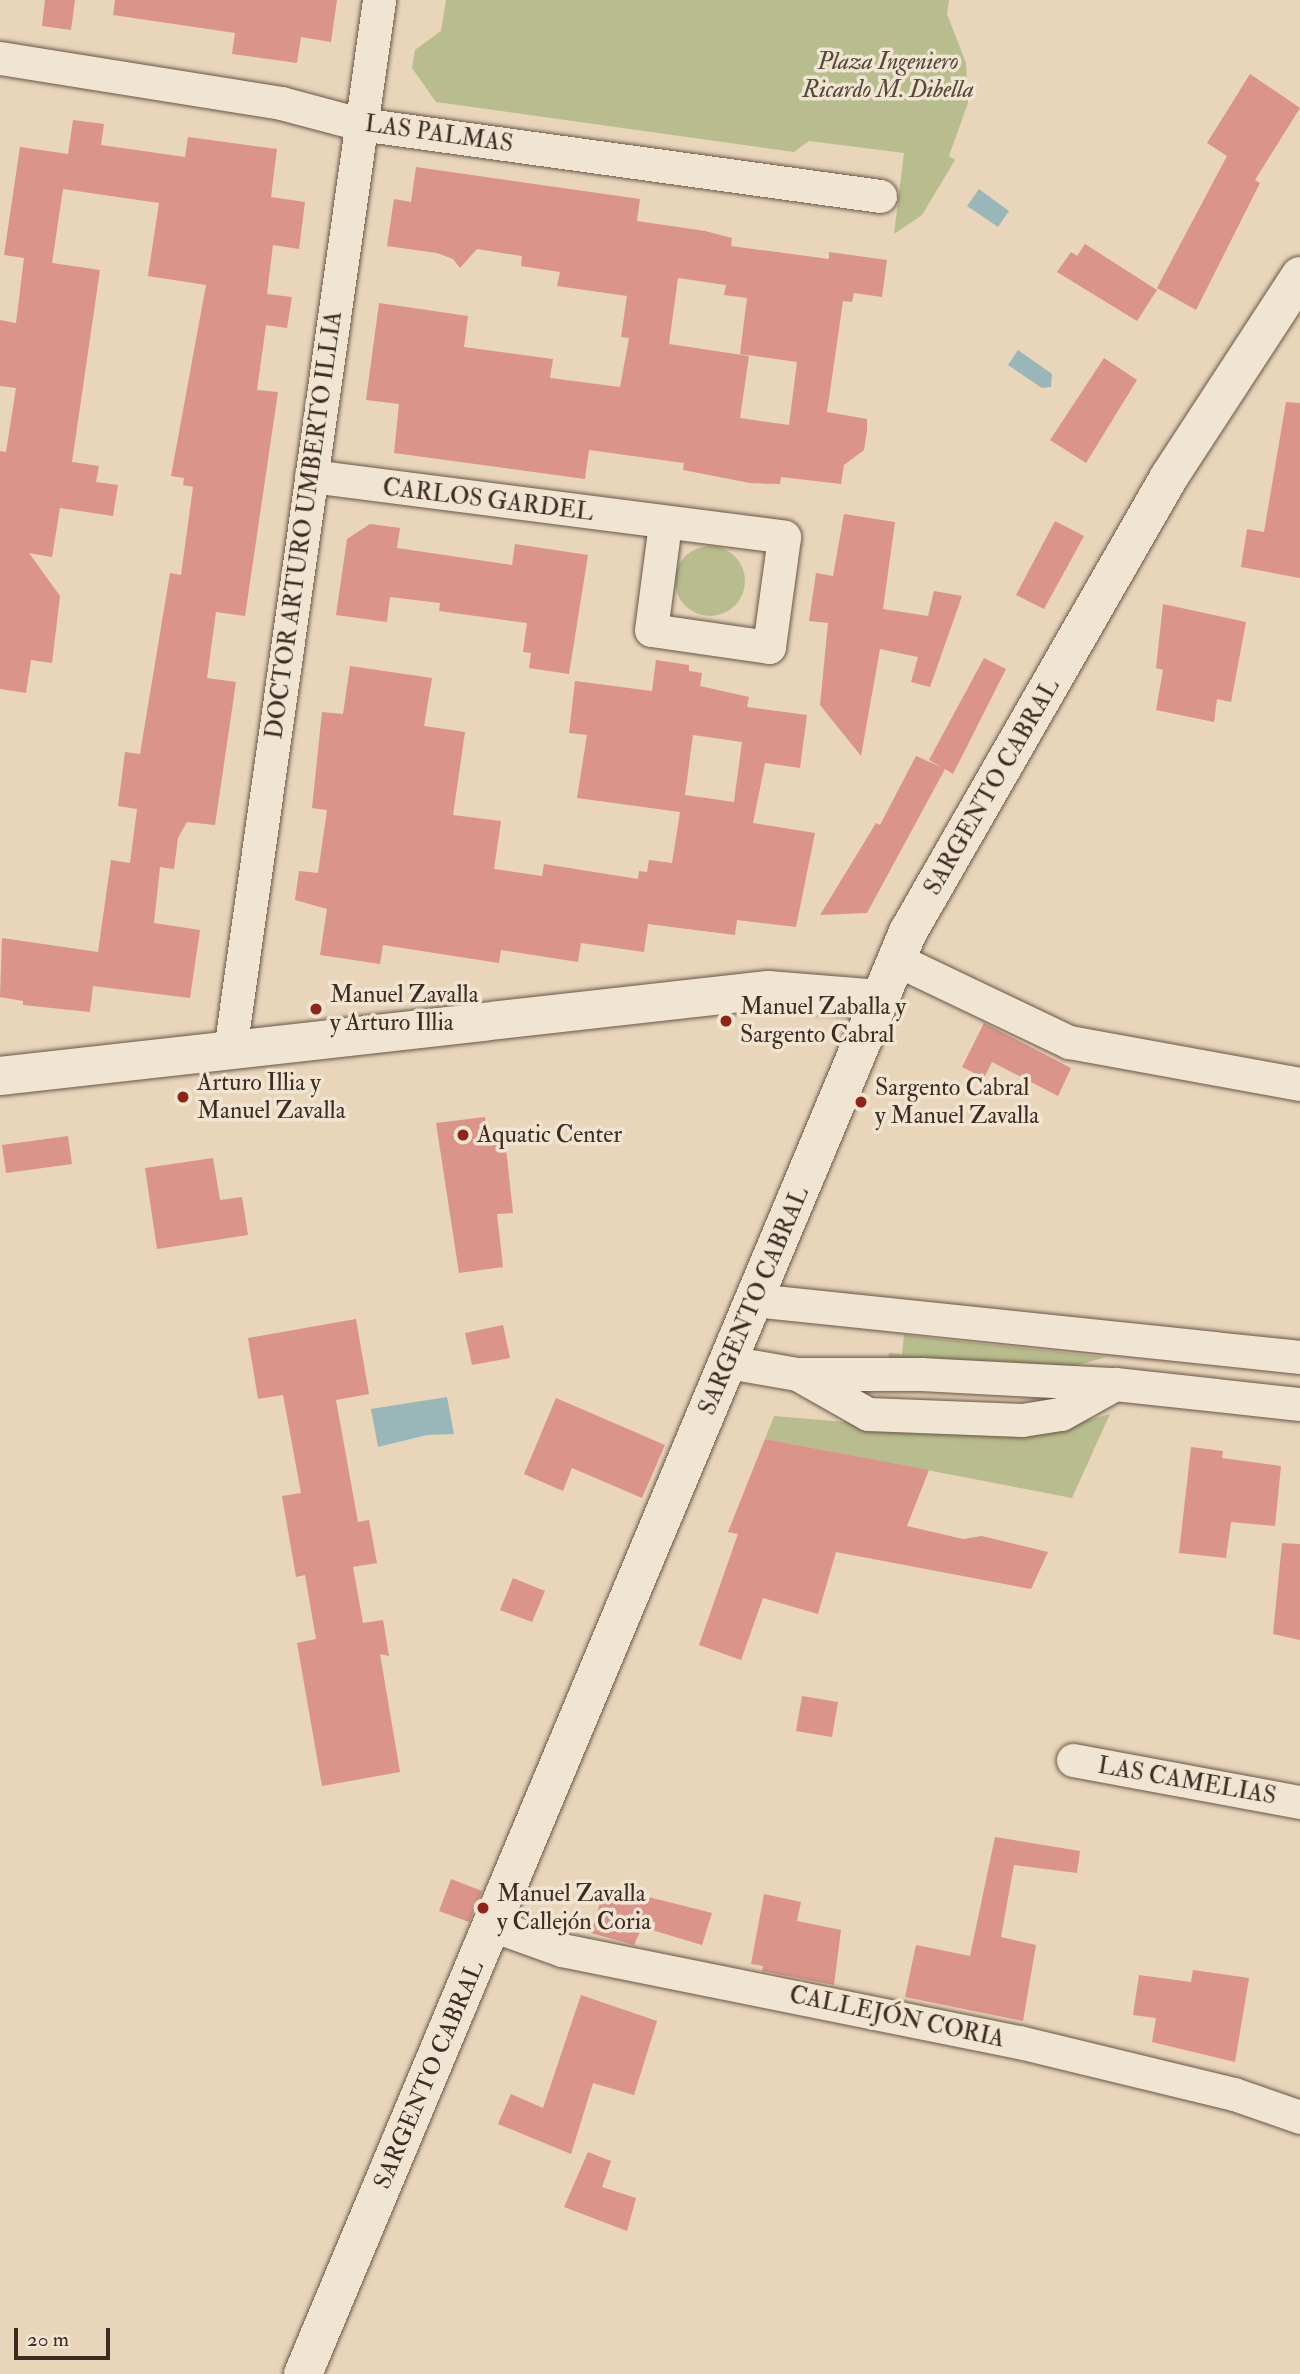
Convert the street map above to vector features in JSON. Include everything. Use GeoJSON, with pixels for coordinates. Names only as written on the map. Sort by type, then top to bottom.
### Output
{"type":"FeatureCollection","features":[{"type":"Feature","properties":{"kind":"main road","name":"SARGENTO CABRAL"},"geometry":{"type":"LineString","coordinates":[[303,2374],[908,932],[1169,477],[1300,276]]}},
{"type":"Feature","properties":{"kind":"main road"},"geometry":{"type":"LineString","coordinates":[[0,1076],[768,990],[880,999]]}},
{"type":"Feature","properties":{"kind":"street","name":"DOCTOR ARTURO UMBERTO ILLIA"},"geometry":{"type":"LineString","coordinates":[[230,1050],[379,0]]}},
{"type":"Feature","properties":{"kind":"street","name":"LAS PALMAS"},"geometry":{"type":"LineString","coordinates":[[0,58],[281,103],[360,124],[880,195]]}},
{"type":"Feature","properties":{"kind":"street","name":"CARLOS GARDEL"},"geometry":{"type":"LineString","coordinates":[[311,476],[784,537],[769,647],[651,630],[665,523]]}},
{"type":"Feature","properties":{"kind":"street"},"geometry":{"type":"LineString","coordinates":[[897,960],[1069,1042],[1300,1084]]}},
{"type":"Feature","properties":{"kind":"street"},"geometry":{"type":"LineString","coordinates":[[754,1300],[1300,1357]]}},
{"type":"Feature","properties":{"kind":"street"},"geometry":{"type":"LineString","coordinates":[[728,1362],[797,1374],[921,1374],[1115,1384],[1300,1404]]}},
{"type":"Feature","properties":{"kind":"street","name":"LAS CAMELIAS"},"geometry":{"type":"LineString","coordinates":[[1073,1760],[1300,1802]]}},
{"type":"Feature","properties":{"kind":"street","name":"CALLEJÓN CORIA"},"geometry":{"type":"LineString","coordinates":[[492,1925],[562,1950],[1019,2042],[1234,2094],[1300,2117]]}},
{"type":"Feature","properties":{"kind":"green space","name":"Plaza Ingeniero Ricardo M. Dibella"},"geometry":{"type":"Polygon","coordinates":[[[446,0],[949,0],[947,14],[966,63],[968,103],[949,156],[955,160],[922,215],[894,234],[904,153],[809,141],[794,152],[436,102],[412,68],[415,50],[441,31],[446,0]]]}},
{"type":"Feature","properties":{"kind":"green space"},"geometry":{"type":"Polygon","coordinates":[[[703,546],[717,546],[730,552],[739,561],[745,581],[743,594],[735,606],[717,616],[703,616],[690,610],[681,601],[675,588],[675,574],[681,561],[690,552],[703,546]]]}},
{"type":"Feature","properties":{"kind":"green space"},"geometry":{"type":"Polygon","coordinates":[[[904,1335],[1106,1357],[1059,1371],[888,1362],[889,1353],[902,1354],[904,1335]]]}},
{"type":"Feature","properties":{"kind":"green space"},"geometry":{"type":"Polygon","coordinates":[[[1110,1414],[1072,1498],[765,1439],[774,1416],[1014,1436],[1038,1434],[1110,1414]]]}},
{"type":"Feature","properties":{"kind":"water"},"geometry":{"type":"Polygon","coordinates":[[[979,189],[1009,211],[998,227],[967,206],[979,189]]]}},
{"type":"Feature","properties":{"kind":"water"},"geometry":{"type":"Polygon","coordinates":[[[1018,350],[1052,374],[1051,387],[1042,388],[1008,365],[1018,350]]]}},
{"type":"Feature","properties":{"kind":"water"},"geometry":{"type":"Polygon","coordinates":[[[447,1397],[454,1434],[427,1435],[378,1447],[371,1409],[447,1397]]]}},
{"type":"Feature","properties":{"kind":"building"},"geometry":{"type":"Polygon","coordinates":[[[45,0],[75,0],[71,30],[42,26],[45,0]]]}},
{"type":"Feature","properties":{"kind":"building"},"geometry":{"type":"Polygon","coordinates":[[[115,0],[337,0],[331,42],[301,37],[297,63],[232,54],[235,33],[113,15],[115,0]]]}},
{"type":"Feature","properties":{"kind":"building"},"geometry":{"type":"Polygon","coordinates":[[[1250,74],[1300,108],[1255,180],[1260,183],[1196,310],[1157,288],[1227,156],[1207,143],[1250,74]]]}},
{"type":"Feature","properties":{"kind":"building"},"geometry":{"type":"Polygon","coordinates":[[[73,120],[104,124],[101,145],[185,157],[188,137],[277,149],[271,197],[305,202],[299,249],[273,245],[267,294],[292,297],[287,328],[266,325],[257,390],[278,392],[245,616],[216,612],[207,678],[236,682],[215,825],[187,822],[178,838],[174,869],[160,867],[154,923],[200,930],[190,998],[93,986],[90,1012],[23,1005],[23,1001],[0,997],[2,938],[98,952],[111,860],[130,863],[137,809],[118,806],[125,752],[140,754],[170,573],[181,575],[193,487],[183,485],[184,478],[171,476],[206,285],[148,276],[159,203],[63,189],[52,263],[100,270],[72,462],[99,466],[96,482],[118,485],[113,516],[60,508],[52,557],[29,553],[60,596],[52,663],[31,660],[26,693],[0,689],[0,451],[6,452],[16,388],[0,386],[0,320],[16,323],[24,258],[4,255],[20,147],[68,154],[73,120]]]}},
{"type":"Feature","properties":{"kind":"building"},"geometry":{"type":"Polygon","coordinates":[[[416,167],[640,199],[637,221],[705,231],[732,238],[731,246],[829,259],[829,252],[887,260],[882,297],[854,293],[852,302],[843,301],[827,412],[867,419],[864,450],[844,465],[841,484],[781,477],[780,484],[750,483],[683,470],[684,463],[589,450],[585,479],[394,453],[399,404],[366,400],[379,303],[468,316],[464,347],[553,359],[550,378],[620,387],[629,338],[621,337],[627,296],[557,286],[560,272],[521,266],[522,256],[477,249],[460,268],[453,259],[437,253],[387,246],[394,199],[411,202],[416,167]],[[678,278],[669,344],[749,356],[740,418],[789,425],[797,362],[740,354],[747,298],[724,295],[726,285],[678,278]]]}},
{"type":"Feature","properties":{"kind":"building"},"geometry":{"type":"Polygon","coordinates":[[[1085,244],[1157,290],[1137,321],[1057,272],[1071,252],[1077,256],[1085,244]]]}},
{"type":"Feature","properties":{"kind":"building"},"geometry":{"type":"Polygon","coordinates":[[[1104,358],[1137,380],[1086,463],[1050,440],[1104,358]]]}},
{"type":"Feature","properties":{"kind":"building"},"geometry":{"type":"Polygon","coordinates":[[[1286,402],[1300,403],[1300,578],[1241,567],[1247,529],[1264,532],[1286,402]]]}},
{"type":"Feature","properties":{"kind":"building"},"geometry":{"type":"Polygon","coordinates":[[[844,514],[895,522],[883,609],[928,616],[934,591],[962,596],[930,687],[911,682],[918,657],[880,649],[861,756],[820,705],[828,623],[809,621],[816,573],[833,576],[844,514]]]}},
{"type":"Feature","properties":{"kind":"building"},"geometry":{"type":"Polygon","coordinates":[[[1055,521],[1084,536],[1044,609],[1016,595],[1055,521]]]}},
{"type":"Feature","properties":{"kind":"building"},"geometry":{"type":"Polygon","coordinates":[[[370,524],[400,528],[397,548],[512,565],[515,544],[588,555],[569,674],[529,668],[531,653],[523,652],[527,623],[439,611],[440,603],[390,597],[387,622],[336,615],[347,539],[370,524]]]}},
{"type":"Feature","properties":{"kind":"building"},"geometry":{"type":"Polygon","coordinates":[[[1163,604],[1246,622],[1231,702],[1217,699],[1214,722],[1156,710],[1163,670],[1156,668],[1163,604]]]}},
{"type":"Feature","properties":{"kind":"building"},"geometry":{"type":"Polygon","coordinates":[[[984,658],[1006,669],[953,774],[945,769],[867,913],[820,915],[876,823],[880,825],[916,756],[941,767],[929,760],[984,658]]]}},
{"type":"Feature","properties":{"kind":"building"},"geometry":{"type":"Polygon","coordinates":[[[656,660],[689,665],[689,671],[702,673],[700,686],[749,697],[747,707],[807,715],[800,768],[765,763],[753,823],[815,833],[796,927],[737,920],[735,935],[648,924],[644,952],[581,943],[578,962],[501,950],[499,963],[383,945],[380,964],[320,955],[327,909],[295,900],[299,871],[318,873],[327,810],[312,808],[322,712],[343,714],[350,666],[432,678],[424,726],[465,732],[453,815],[501,821],[494,869],[542,876],[544,864],[638,879],[639,871],[647,872],[649,860],[672,863],[680,812],[577,798],[587,735],[569,733],[575,681],[652,691],[656,660]],[[693,735],[685,795],[734,802],[742,742],[693,735]]]}},
{"type":"Feature","properties":{"kind":"building"},"geometry":{"type":"Polygon","coordinates":[[[984,1023],[1071,1068],[1058,1096],[992,1062],[984,1078],[962,1067],[984,1023]]]}},
{"type":"Feature","properties":{"kind":"building"},"geometry":{"type":"Polygon","coordinates":[[[485,1117],[487,1140],[505,1138],[513,1213],[497,1214],[503,1267],[459,1273],[436,1123],[485,1117]]]}},
{"type":"Feature","properties":{"kind":"building"},"geometry":{"type":"Polygon","coordinates":[[[68,1136],[72,1164],[6,1173],[2,1145],[68,1136]]]}},
{"type":"Feature","properties":{"kind":"building"},"geometry":{"type":"Polygon","coordinates":[[[213,1158],[220,1200],[242,1197],[248,1235],[157,1249],[145,1168],[213,1158]]]}},
{"type":"Feature","properties":{"kind":"building"},"geometry":{"type":"Polygon","coordinates":[[[356,1319],[369,1394],[336,1400],[358,1522],[369,1520],[377,1563],[353,1567],[363,1623],[383,1620],[389,1656],[380,1654],[400,1772],[322,1786],[297,1643],[316,1639],[305,1575],[296,1577],[282,1496],[301,1493],[283,1395],[258,1399],[248,1338],[356,1319]]]}},
{"type":"Feature","properties":{"kind":"building"},"geometry":{"type":"Polygon","coordinates":[[[503,1325],[510,1358],[472,1365],[465,1333],[503,1325]]]}},
{"type":"Feature","properties":{"kind":"building"},"geometry":{"type":"Polygon","coordinates":[[[556,1398],[665,1445],[642,1498],[572,1468],[563,1491],[524,1474],[556,1398]]]}},
{"type":"Feature","properties":{"kind":"building"},"geometry":{"type":"Polygon","coordinates":[[[765,1439],[929,1470],[907,1526],[963,1539],[982,1536],[1048,1552],[1031,1589],[836,1552],[818,1614],[763,1598],[741,1660],[699,1645],[738,1534],[728,1532],[765,1439]]]}},
{"type":"Feature","properties":{"kind":"building"},"geometry":{"type":"Polygon","coordinates":[[[1191,1447],[1223,1451],[1222,1458],[1281,1466],[1275,1526],[1231,1522],[1226,1558],[1179,1553],[1191,1447]]]}},
{"type":"Feature","properties":{"kind":"building"},"geometry":{"type":"Polygon","coordinates":[[[1282,1543],[1300,1544],[1300,1640],[1273,1634],[1282,1543]]]}},
{"type":"Feature","properties":{"kind":"building"},"geometry":{"type":"Polygon","coordinates":[[[513,1578],[545,1591],[532,1622],[500,1610],[513,1578]]]}},
{"type":"Feature","properties":{"kind":"building"},"geometry":{"type":"Polygon","coordinates":[[[802,1696],[838,1702],[832,1737],[796,1731],[802,1696]]]}},
{"type":"Feature","properties":{"kind":"building"},"geometry":{"type":"Polygon","coordinates":[[[995,1837],[1080,1851],[1077,1873],[1014,1865],[1001,1937],[1036,1945],[1023,2021],[905,1997],[916,1945],[970,1956],[995,1837]]]}},
{"type":"Feature","properties":{"kind":"building"},"geometry":{"type":"Polygon","coordinates":[[[451,1879],[482,1891],[469,1922],[439,1911],[451,1879]]]}},
{"type":"Feature","properties":{"kind":"building"},"geometry":{"type":"Polygon","coordinates":[[[605,1886],[712,1913],[702,1945],[642,1927],[634,1945],[591,1933],[605,1886]]]}},
{"type":"Feature","properties":{"kind":"building"},"geometry":{"type":"Polygon","coordinates":[[[764,1894],[801,1902],[797,1921],[841,1930],[834,1985],[762,1971],[763,1966],[751,1964],[764,1894]]]}},
{"type":"Feature","properties":{"kind":"building"},"geometry":{"type":"Polygon","coordinates":[[[1193,1970],[1249,1978],[1235,2062],[1152,2042],[1156,2018],[1133,2015],[1139,1975],[1191,1982],[1193,1970]]]}},
{"type":"Feature","properties":{"kind":"building"},"geometry":{"type":"Polygon","coordinates":[[[581,1995],[657,2021],[634,2095],[593,2083],[571,2154],[498,2124],[511,2094],[543,2108],[581,1995]]]}},
{"type":"Feature","properties":{"kind":"building"},"geometry":{"type":"Polygon","coordinates":[[[588,2152],[611,2161],[602,2187],[636,2198],[627,2231],[564,2207],[588,2152]]]}},
{"type":"Feature","properties":{"kind":"place","name":"Manuel Zavalla y Arturo Illia"},"geometry":{"type":"Point","coordinates":[316,1009]}},
{"type":"Feature","properties":{"kind":"place","name":"Manuel Zaballa y Sargento Cabral"},"geometry":{"type":"Point","coordinates":[726,1021]}},
{"type":"Feature","properties":{"kind":"place","name":"Arturo Illia y Manuel Zavalla"},"geometry":{"type":"Point","coordinates":[183,1097]}},
{"type":"Feature","properties":{"kind":"place","name":"Sargento Cabral y Manuel Zavalla"},"geometry":{"type":"Point","coordinates":[861,1102]}},
{"type":"Feature","properties":{"kind":"place","name":"Aquatic Center"},"geometry":{"type":"Point","coordinates":[463,1135]}},
{"type":"Feature","properties":{"kind":"place","name":"Manuel Zavalla y Callejón Coria"},"geometry":{"type":"Point","coordinates":[483,1908]}}]}
